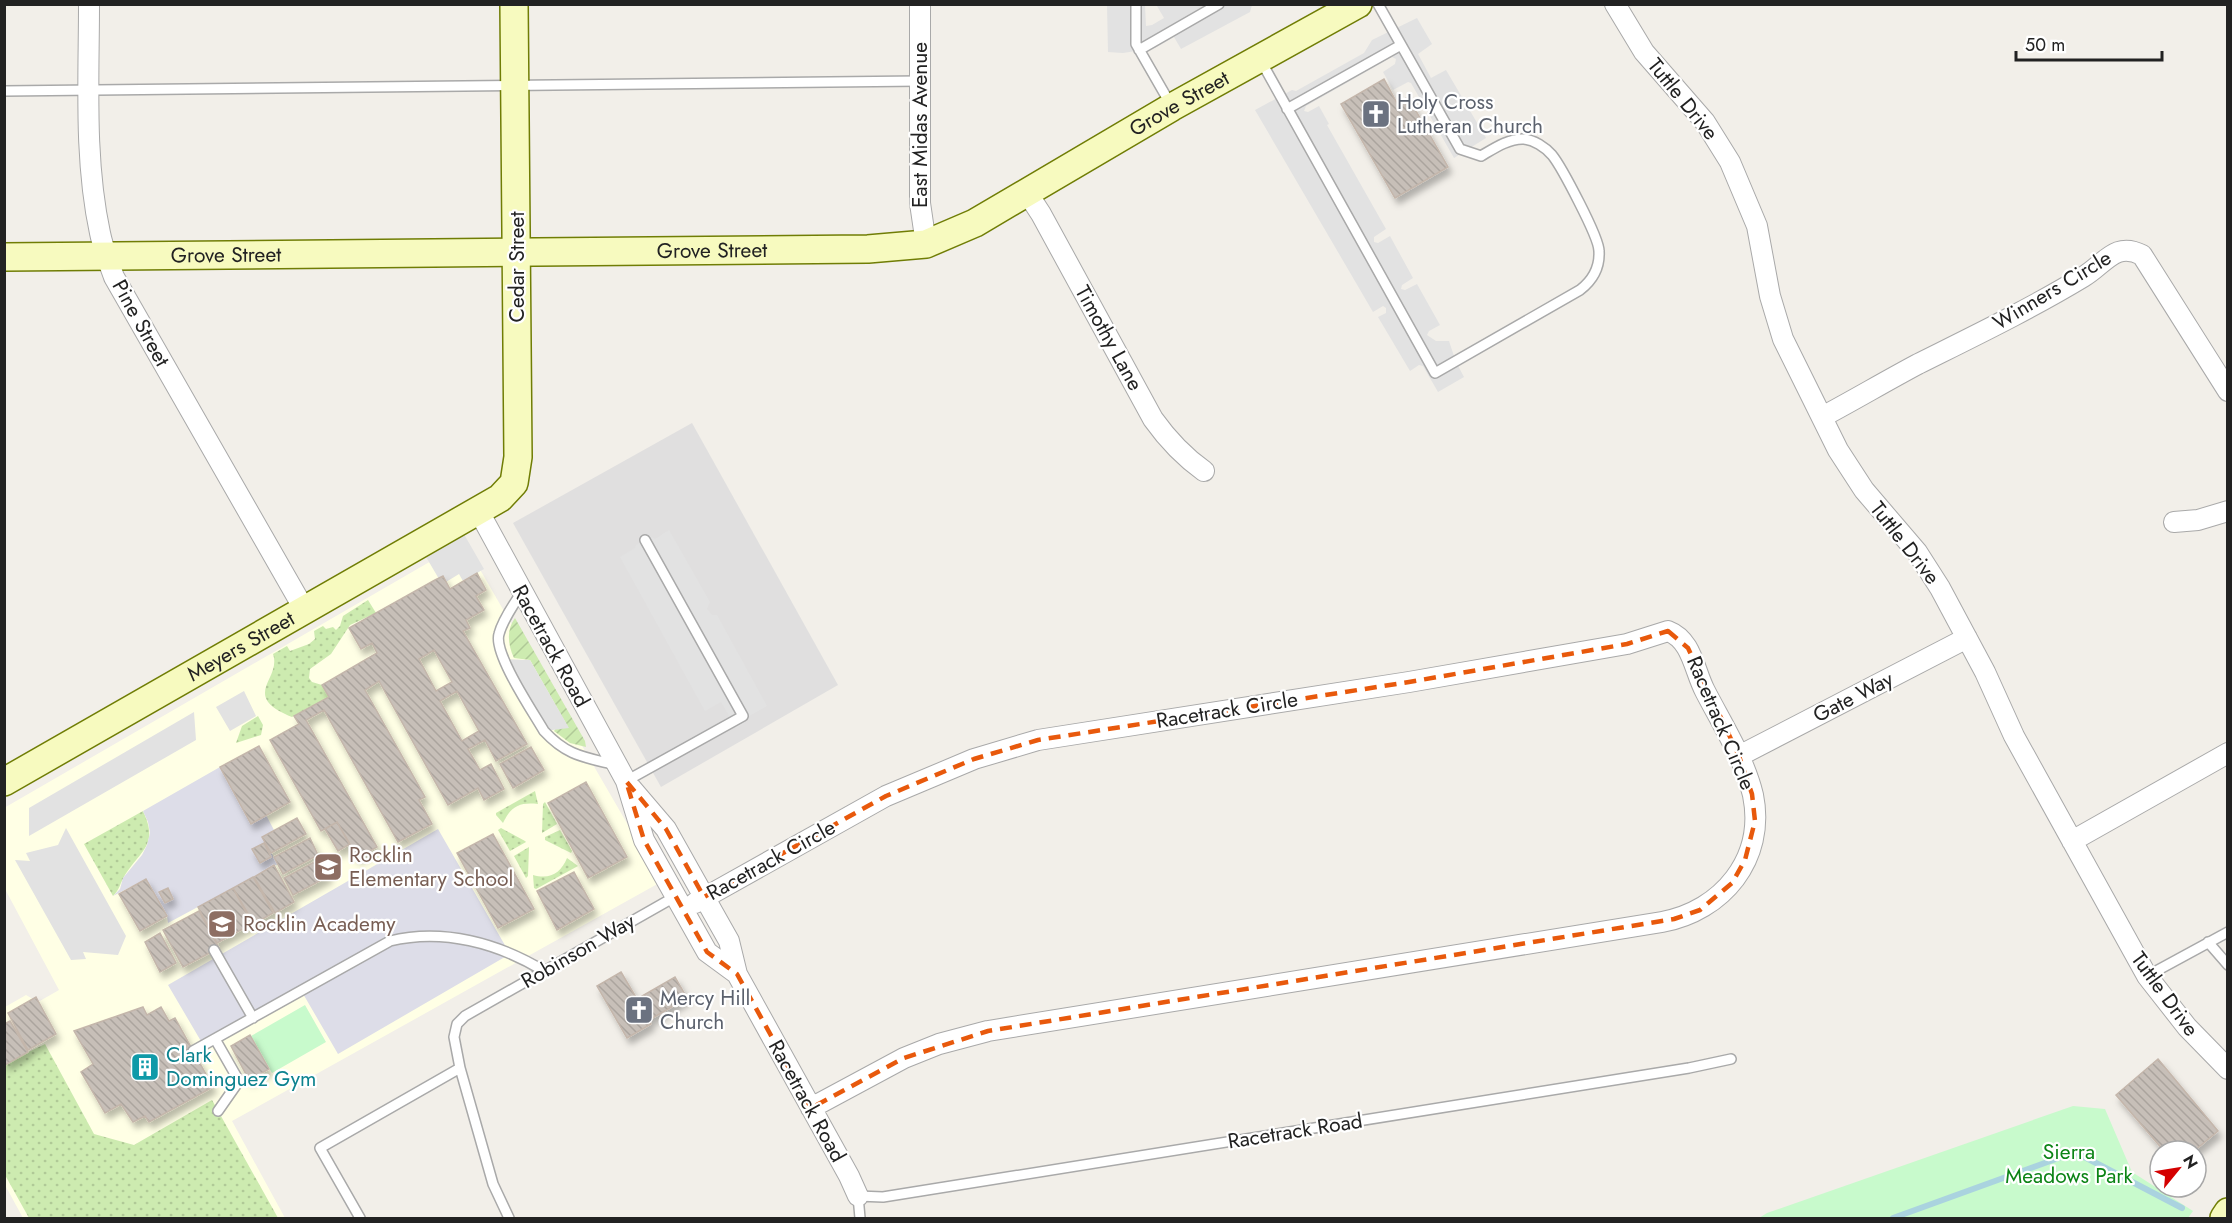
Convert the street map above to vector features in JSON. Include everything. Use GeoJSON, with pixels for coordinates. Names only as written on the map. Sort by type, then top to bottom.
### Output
{"type":"FeatureCollection","features":[{"type":"Feature","properties":{"kind":"street","name":"Pine Street"},"geometry":{"type":"LineString","coordinates":[[89,4],[91,181],[100,235],[106,255],[114,277],[304,609]]}},
{"type":"Feature","properties":{"kind":"street","name":"Cedar Street"},"geometry":{"type":"LineString","coordinates":[[478,510],[508,491],[514,483],[517,471],[514,4]]}},
{"type":"Feature","properties":{"kind":"street","name":"East Midas Avenue"},"geometry":{"type":"LineString","coordinates":[[920,4],[920,203],[921,224],[926,244]]}},
{"type":"Feature","properties":{"kind":"street","name":"Grove Street"},"geometry":{"type":"LineString","coordinates":[[4,257],[868,249],[926,244],[975,223],[1028,194],[1172,107],[1358,4]]}},
{"type":"Feature","properties":{"kind":"street","name":"Tuttle Drive"},"geometry":{"type":"LineString","coordinates":[[1615,4],[1644,52],[1705,122],[1730,162],[1757,226],[1770,296],[1783,339],[1846,463],[1864,490],[1928,568],[1967,638],[2014,736],[2147,976],[2187,1027],[2228,1069]]}},
{"type":"Feature","properties":{"kind":"street","name":"Timothy Lane"},"geometry":{"type":"LineString","coordinates":[[1028,194],[1153,419],[1184,457],[1204,471]]}},
{"type":"Feature","properties":{"kind":"street","name":"Winners Circle"},"geometry":{"type":"LineString","coordinates":[[1822,417],[2044,300],[2087,274],[2120,250],[2131,249],[2142,255],[2228,391]]}},
{"type":"Feature","properties":{"kind":"street","name":"Racetrack Road"},"geometry":{"type":"LineString","coordinates":[[478,510],[521,593],[621,773],[666,829],[692,900],[729,941],[737,974],[858,1196]]}},
{"type":"Feature","properties":{"kind":"street","name":"Meyers Street"},"geometry":{"type":"LineString","coordinates":[[7,775],[478,510]]}},
{"type":"Feature","properties":{"kind":"street"},"geometry":{"type":"LineString","coordinates":[[2174,522],[2198,520],[2228,511]]}},
{"type":"Feature","properties":{"kind":"street","name":"Racetrack Circle"},"geometry":{"type":"LineString","coordinates":[[692,900],[886,796],[974,759],[1038,740],[1409,682],[1627,644],[1668,631],[1684,641],[1703,687],[1739,756],[1747,777],[1755,807],[1754,835],[1740,872],[1732,883],[1712,901],[1687,916],[1638,926],[988,1031],[939,1044],[904,1058],[811,1108]]}},
{"type":"Feature","properties":{"kind":"street","name":"Gate Way"},"geometry":{"type":"LineString","coordinates":[[1739,756],[1967,638]]}},
{"type":"Feature","properties":{"kind":"street"},"geometry":{"type":"LineString","coordinates":[[2072,841],[2228,753]]}},
{"type":"Feature","properties":{"kind":"street"},"geometry":{"type":"LineString","coordinates":[[2224,1218],[2228,1212]]}},
{"type":"Feature","properties":{"kind":"lane"},"geometry":{"type":"LineString","coordinates":[[1136,4],[1136,44],[1172,107]]}},
{"type":"Feature","properties":{"kind":"lane"},"geometry":{"type":"LineString","coordinates":[[1139,50],[1219,4]]}},
{"type":"Feature","properties":{"kind":"lane"},"geometry":{"type":"LineString","coordinates":[[1259,58],[1434,373],[1580,290],[1593,280],[1599,249],[1594,232],[1552,155],[1540,145],[1524,139],[1510,141],[1481,156],[1460,149],[1378,4]]}},
{"type":"Feature","properties":{"kind":"lane"},"geometry":{"type":"LineString","coordinates":[[1287,109],[1401,45]]}},
{"type":"Feature","properties":{"kind":"lane"},"geometry":{"type":"LineString","coordinates":[[4,91],[920,81]]}},
{"type":"Feature","properties":{"kind":"lane"},"geometry":{"type":"LineString","coordinates":[[521,593],[498,636],[503,659],[550,738],[570,753],[621,773],[743,716],[645,540]]}},
{"type":"Feature","properties":{"kind":"lane","name":"Robinson Way"},"geometry":{"type":"LineString","coordinates":[[460,1068],[454,1037],[457,1024],[465,1016],[671,899],[692,900]]}},
{"type":"Feature","properties":{"kind":"lane"},"geometry":{"type":"LineString","coordinates":[[2147,976],[2228,932]]}},
{"type":"Feature","properties":{"kind":"lane"},"geometry":{"type":"LineString","coordinates":[[194,1051],[390,941],[407,937],[431,935],[491,945],[524,959],[544,971]]}},
{"type":"Feature","properties":{"kind":"lane"},"geometry":{"type":"LineString","coordinates":[[2208,942],[2228,965]]}},
{"type":"Feature","properties":{"kind":"lane"},"geometry":{"type":"LineString","coordinates":[[214,950],[253,1018]]}},
{"type":"Feature","properties":{"kind":"lane"},"geometry":{"type":"LineString","coordinates":[[215,1039],[239,1081],[218,1111]]}},
{"type":"Feature","properties":{"kind":"lane","name":"Racetrack Road"},"geometry":{"type":"LineString","coordinates":[[860,1218],[858,1196],[883,1197],[1689,1068],[1731,1059]]}},
{"type":"Feature","properties":{"kind":"lane"},"geometry":{"type":"LineString","coordinates":[[360,1218],[320,1148],[460,1068],[489,1173],[509,1218]]}},
{"type":"Feature","properties":{"kind":"highlighted area"},"geometry":{"type":"Polygon","coordinates":[[[1668,631],[1688,648],[1739,756],[1752,794],[1755,821],[1745,860],[1732,883],[1700,910],[1674,919],[988,1031],[904,1058],[811,1108],[737,974],[707,952],[644,840],[626,781],[666,829],[704,897],[886,796],[974,759],[1038,740],[1409,682],[1627,644],[1668,631]]]}},
{"type":"Feature","properties":{"kind":"shaded area"},"geometry":{"type":"Polygon","coordinates":[[[1107,5],[1145,5],[1146,26],[1164,18],[1157,6],[1159,5],[1252,5],[1250,12],[1181,49],[1174,37],[1155,48],[1123,53],[1108,52],[1107,5]]]}},
{"type":"Feature","properties":{"kind":"shaded area"},"geometry":{"type":"Polygon","coordinates":[[[1417,18],[1432,44],[1418,54],[1431,78],[1446,70],[1486,138],[1454,158],[1411,83],[1408,82],[1393,90],[1383,72],[1395,64],[1396,59],[1392,57],[1306,106],[1304,111],[1308,112],[1319,106],[1329,124],[1327,125],[1386,229],[1374,237],[1374,242],[1378,243],[1390,236],[1413,278],[1402,285],[1401,289],[1405,290],[1417,284],[1440,325],[1429,331],[1427,335],[1436,341],[1449,341],[1464,377],[1438,392],[1423,366],[1419,365],[1410,371],[1378,317],[1386,313],[1386,308],[1383,306],[1373,312],[1255,110],[1292,90],[1296,91],[1364,53],[1372,40],[1417,18]]]}},
{"type":"Feature","properties":{"kind":"shaded area"},"geometry":{"type":"Polygon","coordinates":[[[692,423],[838,685],[661,787],[513,523],[692,423]]]}},
{"type":"Feature","properties":{"kind":"shaded area"},"geometry":{"type":"Polygon","coordinates":[[[457,522],[484,569],[463,581],[459,574],[446,582],[443,577],[439,579],[419,545],[457,522]]]}},
{"type":"Feature","properties":{"kind":"shaded area"},"geometry":{"type":"Polygon","coordinates":[[[669,530],[710,602],[707,609],[712,615],[717,615],[767,706],[742,720],[745,723],[736,728],[721,702],[705,711],[620,557],[636,545],[652,537],[655,539],[669,530]]]}},
{"type":"Feature","properties":{"kind":"shaded area","name":"Rocklin Elementary School"},"geometry":{"type":"Polygon","coordinates":[[[464,542],[661,882],[232,1121],[285,1218],[23,1218],[5,1185],[5,1007],[26,995],[38,1002],[59,990],[5,889],[4,808],[464,542]]]}},
{"type":"Feature","properties":{"kind":"shaded area"},"geometry":{"type":"Polygon","coordinates":[[[503,659],[530,660],[569,728],[544,731],[503,659]]]}},
{"type":"Feature","properties":{"kind":"shaded area"},"geometry":{"type":"Polygon","coordinates":[[[244,691],[256,716],[230,731],[216,707],[244,691]]]}},
{"type":"Feature","properties":{"kind":"shaded area"},"geometry":{"type":"Polygon","coordinates":[[[194,712],[196,740],[29,836],[29,808],[194,712]]]}},
{"type":"Feature","properties":{"kind":"shaded area"},"geometry":{"type":"Polygon","coordinates":[[[220,767],[251,823],[266,815],[274,830],[262,837],[278,864],[168,923],[167,916],[146,879],[113,896],[120,889],[123,878],[142,855],[147,845],[150,833],[143,811],[220,767]]]}},
{"type":"Feature","properties":{"kind":"shaded area"},"geometry":{"type":"Polygon","coordinates":[[[66,828],[126,936],[118,955],[83,952],[86,959],[71,960],[15,860],[30,861],[26,853],[58,845],[66,828]]]}},
{"type":"Feature","properties":{"kind":"shaded area"},"geometry":{"type":"Polygon","coordinates":[[[438,829],[510,954],[338,1054],[302,992],[205,1048],[168,985],[438,829]]]}},
{"type":"Feature","properties":{"kind":"green space"},"geometry":{"type":"Polygon","coordinates":[[[368,600],[376,613],[350,625],[331,654],[310,669],[309,678],[312,682],[322,685],[329,697],[292,717],[268,702],[265,694],[274,663],[273,654],[287,646],[290,651],[309,644],[315,639],[314,631],[323,626],[326,629],[333,627],[336,630],[343,616],[368,600]]]}},
{"type":"Feature","properties":{"kind":"green space"},"geometry":{"type":"Polygon","coordinates":[[[515,618],[585,741],[586,747],[570,743],[554,731],[556,728],[568,727],[530,660],[514,658],[509,638],[510,627],[515,618]]]}},
{"type":"Feature","properties":{"kind":"green space"},"geometry":{"type":"Polygon","coordinates":[[[258,716],[263,725],[261,735],[236,743],[242,726],[258,716]]]}},
{"type":"Feature","properties":{"kind":"green space"},"geometry":{"type":"Polygon","coordinates":[[[535,791],[538,804],[517,806],[503,823],[496,815],[496,813],[535,791]]]}},
{"type":"Feature","properties":{"kind":"green space"},"geometry":{"type":"Polygon","coordinates":[[[545,802],[557,824],[542,833],[543,804],[545,802]]]}},
{"type":"Feature","properties":{"kind":"green space"},"geometry":{"type":"Polygon","coordinates":[[[143,811],[149,840],[113,896],[84,844],[143,811]]]}},
{"type":"Feature","properties":{"kind":"green space"},"geometry":{"type":"Polygon","coordinates":[[[501,828],[526,842],[510,851],[498,830],[501,828]]]}},
{"type":"Feature","properties":{"kind":"green space"},"geometry":{"type":"Polygon","coordinates":[[[560,830],[571,853],[545,840],[545,837],[560,830]]]}},
{"type":"Feature","properties":{"kind":"green space"},"geometry":{"type":"Polygon","coordinates":[[[529,847],[528,876],[526,878],[514,856],[529,847]]]}},
{"type":"Feature","properties":{"kind":"green space"},"geometry":{"type":"Polygon","coordinates":[[[567,858],[578,866],[534,888],[533,875],[545,877],[554,874],[562,868],[567,858]]]}},
{"type":"Feature","properties":{"kind":"green space"},"geometry":{"type":"Polygon","coordinates":[[[305,1005],[326,1042],[272,1073],[251,1036],[305,1005]]]}},
{"type":"Feature","properties":{"kind":"green space"},"geometry":{"type":"Polygon","coordinates":[[[45,1044],[94,1134],[134,1145],[212,1100],[278,1218],[29,1218],[5,1175],[4,1064],[45,1044]]]}},
{"type":"Feature","properties":{"kind":"green space","name":"Sierra Meadows Park"},"geometry":{"type":"Polygon","coordinates":[[[2073,1106],[2105,1109],[2132,1172],[2148,1182],[2148,1199],[2174,1199],[2193,1211],[2188,1218],[1759,1218],[1767,1213],[2073,1106]]]}},
{"type":"Feature","properties":{"kind":"building"},"geometry":{"type":"Polygon","coordinates":[[[1384,79],[1397,103],[1408,97],[1448,167],[1395,198],[1341,104],[1384,79]]]}},
{"type":"Feature","properties":{"kind":"building"},"geometry":{"type":"Polygon","coordinates":[[[477,573],[486,590],[476,596],[484,610],[466,620],[470,628],[463,631],[527,744],[496,761],[485,740],[468,749],[480,770],[491,764],[504,789],[484,800],[478,788],[448,805],[379,681],[365,690],[425,797],[419,800],[432,824],[398,842],[324,710],[306,720],[377,847],[357,858],[337,822],[321,831],[270,740],[299,724],[294,716],[329,697],[322,685],[377,653],[372,643],[361,649],[349,628],[443,576],[450,589],[477,573]],[[434,650],[419,659],[436,691],[452,682],[434,650]],[[457,691],[440,701],[462,741],[479,731],[457,691]]]}},
{"type":"Feature","properties":{"kind":"building"},"geometry":{"type":"Polygon","coordinates":[[[259,746],[290,802],[251,824],[220,767],[259,746]]]}},
{"type":"Feature","properties":{"kind":"building"},"geometry":{"type":"Polygon","coordinates":[[[531,747],[544,770],[513,788],[500,764],[531,747]]]}},
{"type":"Feature","properties":{"kind":"building"},"geometry":{"type":"Polygon","coordinates":[[[586,782],[627,857],[588,878],[548,803],[586,782]]]}},
{"type":"Feature","properties":{"kind":"building"},"geometry":{"type":"Polygon","coordinates":[[[297,818],[306,834],[271,853],[262,837],[297,818]]]}},
{"type":"Feature","properties":{"kind":"building"},"geometry":{"type":"Polygon","coordinates":[[[337,822],[350,844],[338,851],[325,829],[337,822]]]}},
{"type":"Feature","properties":{"kind":"building"},"geometry":{"type":"Polygon","coordinates":[[[493,834],[534,909],[498,928],[457,853],[493,834]]]}},
{"type":"Feature","properties":{"kind":"building"},"geometry":{"type":"Polygon","coordinates":[[[310,838],[318,855],[283,874],[274,857],[310,838]]]}},
{"type":"Feature","properties":{"kind":"building"},"geometry":{"type":"Polygon","coordinates":[[[264,843],[271,857],[260,863],[252,849],[264,843]]]}},
{"type":"Feature","properties":{"kind":"building"},"geometry":{"type":"Polygon","coordinates":[[[320,859],[329,876],[293,895],[284,878],[320,859]]]}},
{"type":"Feature","properties":{"kind":"building"},"geometry":{"type":"Polygon","coordinates":[[[274,865],[294,902],[275,913],[254,877],[274,865]]]}},
{"type":"Feature","properties":{"kind":"building"},"geometry":{"type":"Polygon","coordinates":[[[574,872],[594,909],[557,930],[537,891],[574,872]]]}},
{"type":"Feature","properties":{"kind":"building"},"geometry":{"type":"Polygon","coordinates":[[[253,877],[273,913],[254,924],[233,888],[253,877]]]}},
{"type":"Feature","properties":{"kind":"building"},"geometry":{"type":"Polygon","coordinates":[[[146,879],[167,916],[140,931],[119,894],[146,879]]]}},
{"type":"Feature","properties":{"kind":"building"},"geometry":{"type":"Polygon","coordinates":[[[168,888],[173,899],[165,903],[159,892],[168,888]]]}},
{"type":"Feature","properties":{"kind":"building"},"geometry":{"type":"Polygon","coordinates":[[[233,888],[252,924],[217,943],[198,907],[233,888]]]}},
{"type":"Feature","properties":{"kind":"building"},"geometry":{"type":"Polygon","coordinates":[[[199,911],[219,948],[183,967],[163,930],[199,911]]]}},
{"type":"Feature","properties":{"kind":"building"},"geometry":{"type":"Polygon","coordinates":[[[160,933],[176,963],[160,972],[145,942],[160,933]]]}},
{"type":"Feature","properties":{"kind":"building","name":"Mercy Hill Church"},"geometry":{"type":"Polygon","coordinates":[[[621,972],[637,999],[675,977],[687,998],[649,1020],[651,1024],[627,1038],[597,986],[621,972]]]}},
{"type":"Feature","properties":{"kind":"building"},"geometry":{"type":"Polygon","coordinates":[[[36,997],[56,1034],[28,1050],[8,1013],[36,997]]]}},
{"type":"Feature","properties":{"kind":"building","name":"Clark Dominguez Gym"},"geometry":{"type":"Polygon","coordinates":[[[143,1007],[147,1015],[161,1007],[169,1021],[175,1018],[213,1087],[149,1122],[145,1116],[133,1122],[121,1104],[105,1113],[81,1072],[93,1064],[74,1031],[143,1007]]]}},
{"type":"Feature","properties":{"kind":"building"},"geometry":{"type":"Polygon","coordinates":[[[10,1021],[28,1052],[5,1065],[4,1024],[10,1021]]]}},
{"type":"Feature","properties":{"kind":"building"},"geometry":{"type":"Polygon","coordinates":[[[250,1035],[269,1069],[249,1080],[231,1046],[250,1035]]]}},
{"type":"Feature","properties":{"kind":"building"},"geometry":{"type":"Polygon","coordinates":[[[2158,1059],[2218,1131],[2208,1139],[2154,1139],[2116,1095],[2158,1059]]]}},
{"type":"Feature","properties":{"kind":"waterway"},"geometry":{"type":"LineString","coordinates":[[1893,1218],[2075,1152],[2182,1208]]}},
{"type":"Feature","properties":{"kind":"place","name":"Holy Cross Lutheran Church"},"geometry":{"type":"Point","coordinates":[1376,114]}},
{"type":"Feature","properties":{"kind":"place","name":"Rocklin Elementary School"},"geometry":{"type":"Point","coordinates":[328,867]}},
{"type":"Feature","properties":{"kind":"place","name":"Rocklin Academy"},"geometry":{"type":"Point","coordinates":[222,924]}},
{"type":"Feature","properties":{"kind":"place","name":"Mercy Hill Church"},"geometry":{"type":"Point","coordinates":[639,1010]}},
{"type":"Feature","properties":{"kind":"place","name":"Clark Dominguez Gym"},"geometry":{"type":"Point","coordinates":[145,1067]}}]}
